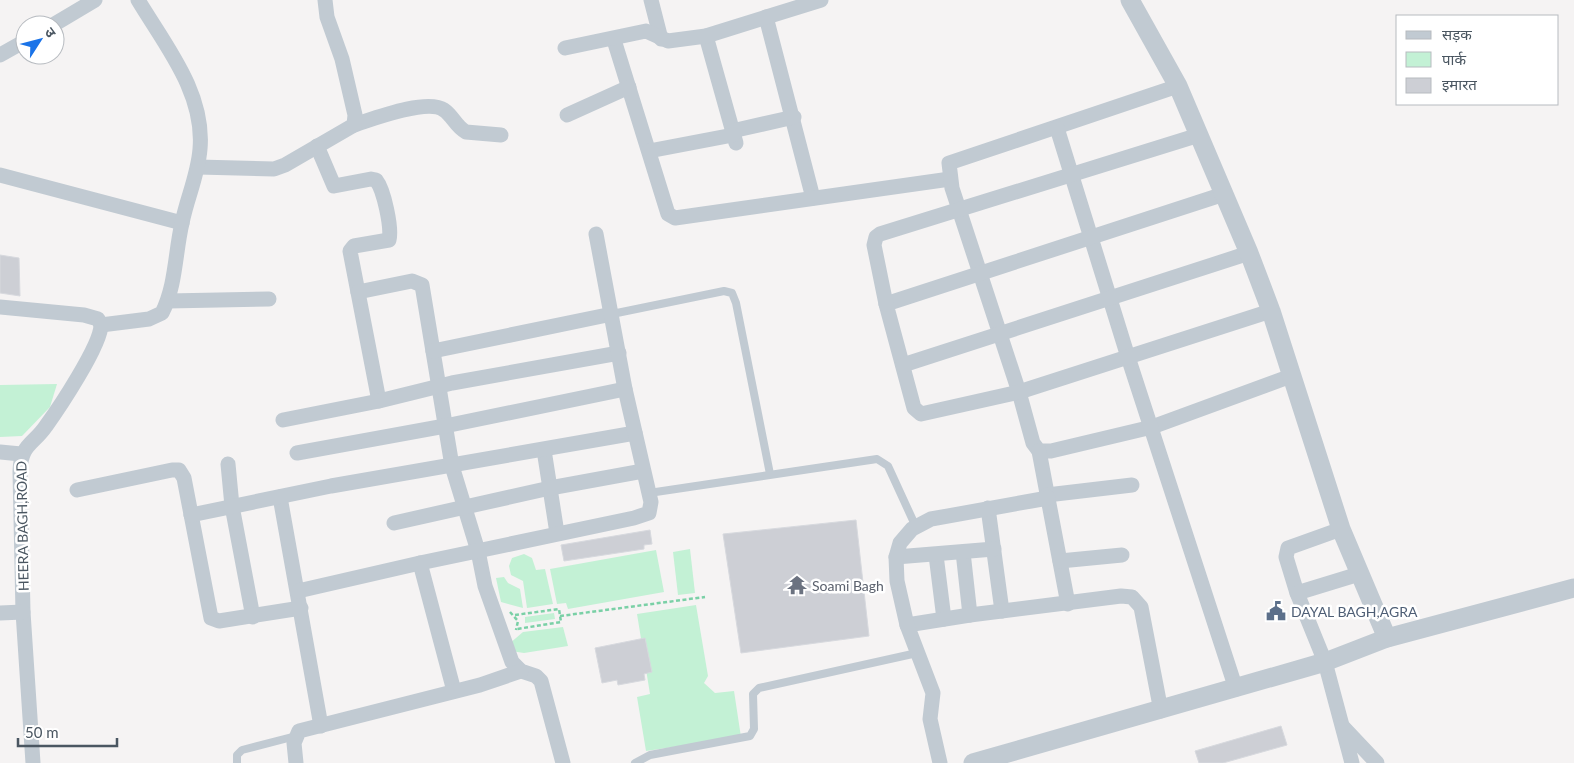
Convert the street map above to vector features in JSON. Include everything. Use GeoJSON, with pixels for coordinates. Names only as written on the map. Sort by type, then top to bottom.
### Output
{"type":"FeatureCollection","features":[{"type":"Feature","properties":{"kind":"street"},"geometry":{"type":"LineString","coordinates":[[65,18],[95,0]]}},
{"type":"Feature","properties":{"kind":"street"},"geometry":{"type":"LineString","coordinates":[[2,307],[84,315],[98,319],[101,325],[157,317],[168,301],[182,223],[198,168],[201,139],[195,100],[186,80],[138,0]]}},
{"type":"Feature","properties":{"kind":"street"},"geometry":{"type":"LineString","coordinates":[[324,0],[327,17],[342,59],[355,115],[354,125]]}},
{"type":"Feature","properties":{"kind":"street"},"geometry":{"type":"LineString","coordinates":[[651,0],[661,39]]}},
{"type":"Feature","properties":{"kind":"street"},"geometry":{"type":"LineString","coordinates":[[565,48],[614,40],[646,31],[661,39],[675,41],[706,36],[822,0]]}},
{"type":"Feature","properties":{"kind":"street"},"geometry":{"type":"LineString","coordinates":[[1130,0],[1178,86],[1250,253],[1271,311],[1341,529],[1387,638]]}},
{"type":"Feature","properties":{"kind":"street"},"geometry":{"type":"LineString","coordinates":[[766,17],[794,117],[813,198]]}},
{"type":"Feature","properties":{"kind":"street"},"geometry":{"type":"LineString","coordinates":[[706,36],[734,136]]}},
{"type":"Feature","properties":{"kind":"street"},"geometry":{"type":"LineString","coordinates":[[614,40],[668,214],[675,218],[950,179]]}},
{"type":"Feature","properties":{"kind":"street"},"geometry":{"type":"LineString","coordinates":[[0,54],[15,46]]}},
{"type":"Feature","properties":{"kind":"street"},"geometry":{"type":"LineString","coordinates":[[1068,604],[1039,451],[1033,443],[1019,392],[950,179],[948,166],[951,161],[1057,128],[1178,86]]}},
{"type":"Feature","properties":{"kind":"street"},"geometry":{"type":"LineString","coordinates":[[567,115],[629,87]]}},
{"type":"Feature","properties":{"kind":"street"},"geometry":{"type":"LineString","coordinates":[[198,168],[274,169],[354,125],[403,109],[438,107],[446,111],[466,132],[502,135]]}},
{"type":"Feature","properties":{"kind":"street"},"geometry":{"type":"LineString","coordinates":[[649,151],[734,136],[794,117]]}},
{"type":"Feature","properties":{"kind":"street"},"geometry":{"type":"LineString","coordinates":[[1057,128],[1128,357],[1236,689]]}},
{"type":"Feature","properties":{"kind":"street"},"geometry":{"type":"LineString","coordinates":[[1199,134],[880,234],[876,238],[874,245],[886,304],[914,408],[918,414],[1019,392],[1271,311]]}},
{"type":"Feature","properties":{"kind":"street"},"geometry":{"type":"LineString","coordinates":[[317,146],[334,186],[371,179],[376,180],[380,187],[390,238],[388,241],[351,248],[380,401]]}},
{"type":"Feature","properties":{"kind":"street"},"geometry":{"type":"LineString","coordinates":[[0,175],[182,223]]}},
{"type":"Feature","properties":{"kind":"street"},"geometry":{"type":"LineString","coordinates":[[886,304],[1224,194]]}},
{"type":"Feature","properties":{"kind":"street"},"geometry":{"type":"LineString","coordinates":[[298,591],[420,562],[644,516],[649,513],[651,506],[649,493],[635,433],[596,234]]}},
{"type":"Feature","properties":{"kind":"street"},"geometry":{"type":"LineString","coordinates":[[902,365],[1250,253]]}},
{"type":"Feature","properties":{"kind":"street"},"geometry":{"type":"LineString","coordinates":[[358,292],[412,280],[420,283],[423,288],[452,466],[478,551],[485,586],[508,654],[521,671],[536,676],[540,681],[563,763]]}},
{"type":"Feature","properties":{"kind":"street"},"geometry":{"type":"LineString","coordinates":[[168,301],[269,299]]}},
{"type":"Feature","properties":{"kind":"street"},"geometry":{"type":"LineString","coordinates":[[433,351],[612,314]]}},
{"type":"Feature","properties":{"kind":"street","name":"HEERA BAGH,ROAD"},"geometry":{"type":"LineString","coordinates":[[33,763],[23,612],[21,454],[46,428],[65,398],[90,354],[101,325]]}},
{"type":"Feature","properties":{"kind":"street"},"geometry":{"type":"LineString","coordinates":[[283,420],[380,401],[452,383],[619,353]]}},
{"type":"Feature","properties":{"kind":"street"},"geometry":{"type":"LineString","coordinates":[[1039,451],[1051,451],[1152,427],[1291,376]]}},
{"type":"Feature","properties":{"kind":"street"},"geometry":{"type":"LineString","coordinates":[[297,453],[445,426],[626,388]]}},
{"type":"Feature","properties":{"kind":"street"},"geometry":{"type":"LineString","coordinates":[[191,515],[280,497],[635,433]]}},
{"type":"Feature","properties":{"kind":"street"},"geometry":{"type":"LineString","coordinates":[[544,450],[557,534]]}},
{"type":"Feature","properties":{"kind":"street"},"geometry":{"type":"LineString","coordinates":[[0,452],[21,454]]}},
{"type":"Feature","properties":{"kind":"street"},"geometry":{"type":"LineString","coordinates":[[228,464],[232,506],[253,617]]}},
{"type":"Feature","properties":{"kind":"street"},"geometry":{"type":"LineString","coordinates":[[76,490],[179,470],[184,478],[209,616],[219,621],[300,608]]}},
{"type":"Feature","properties":{"kind":"street"},"geometry":{"type":"LineString","coordinates":[[394,523],[550,488],[643,470]]}},
{"type":"Feature","properties":{"kind":"street"},"geometry":{"type":"LineString","coordinates":[[940,763],[930,719],[933,693],[907,625],[897,582],[896,557],[905,535],[916,526],[931,519],[1048,497],[1132,485]]}},
{"type":"Feature","properties":{"kind":"street"},"geometry":{"type":"LineString","coordinates":[[280,497],[321,726]]}},
{"type":"Feature","properties":{"kind":"street"},"geometry":{"type":"LineString","coordinates":[[988,508],[1002,611]]}},
{"type":"Feature","properties":{"kind":"street"},"geometry":{"type":"LineString","coordinates":[[1341,529],[1288,548],[1286,557],[1297,594],[1326,662],[1352,763]]}},
{"type":"Feature","properties":{"kind":"street"},"geometry":{"type":"LineString","coordinates":[[896,557],[994,549]]}},
{"type":"Feature","properties":{"kind":"street"},"geometry":{"type":"LineString","coordinates":[[964,552],[970,615]]}},
{"type":"Feature","properties":{"kind":"street"},"geometry":{"type":"LineString","coordinates":[[936,555],[944,619]]}},
{"type":"Feature","properties":{"kind":"street"},"geometry":{"type":"LineString","coordinates":[[1060,561],[1122,555]]}},
{"type":"Feature","properties":{"kind":"street"},"geometry":{"type":"LineString","coordinates":[[420,562],[454,691]]}},
{"type":"Feature","properties":{"kind":"street"},"geometry":{"type":"LineString","coordinates":[[1297,594],[1359,574]]}},
{"type":"Feature","properties":{"kind":"street"},"geometry":{"type":"LineString","coordinates":[[973,763],[1161,711],[1326,662],[1387,638],[1574,588]]}},
{"type":"Feature","properties":{"kind":"street"},"geometry":{"type":"LineString","coordinates":[[907,625],[1121,596],[1132,597],[1141,607],[1161,711]]}},
{"type":"Feature","properties":{"kind":"street"},"geometry":{"type":"LineString","coordinates":[[0,613],[23,612]]}},
{"type":"Feature","properties":{"kind":"street"},"geometry":{"type":"LineString","coordinates":[[296,763],[294,743],[300,731],[454,691],[521,671]]}},
{"type":"Feature","properties":{"kind":"street"},"geometry":{"type":"LineString","coordinates":[[1342,726],[1377,763]]}},
{"type":"Feature","properties":{"kind":"lane"},"geometry":{"type":"LineString","coordinates":[[612,314],[724,291],[732,293],[736,303],[770,474]]}},
{"type":"Feature","properties":{"kind":"lane"},"geometry":{"type":"LineString","coordinates":[[649,493],[862,459],[881,460],[888,466],[916,526]]}},
{"type":"Feature","properties":{"kind":"lane"},"geometry":{"type":"LineString","coordinates":[[635,763],[650,755],[750,736],[754,729],[754,694],[759,688],[917,653]]}},
{"type":"Feature","properties":{"kind":"lane"},"geometry":{"type":"LineString","coordinates":[[237,763],[237,755],[242,750],[296,736]]}},
{"type":"Feature","properties":{"kind":"path"},"geometry":{"type":"LineString","coordinates":[[560,616],[705,597]]}},
{"type":"Feature","properties":{"kind":"path"},"geometry":{"type":"LineString","coordinates":[[515,615],[559,609],[561,622],[517,629]]}},
{"type":"Feature","properties":{"kind":"green space"},"geometry":{"type":"Polygon","coordinates":[[[57,384],[50,407],[22,436],[0,437],[0,385],[57,384]]]}},
{"type":"Feature","properties":{"kind":"green space"},"geometry":{"type":"Polygon","coordinates":[[[690,549],[695,593],[678,595],[673,552],[690,549]]]}},
{"type":"Feature","properties":{"kind":"green space"},"geometry":{"type":"Polygon","coordinates":[[[656,550],[664,592],[568,609],[566,603],[557,604],[550,569],[656,550]]]}},
{"type":"Feature","properties":{"kind":"green space"},"geometry":{"type":"Polygon","coordinates":[[[524,554],[532,558],[536,570],[545,569],[553,604],[527,608],[523,581],[511,575],[509,566],[512,558],[524,554]]]}},
{"type":"Feature","properties":{"kind":"green space"},"geometry":{"type":"Polygon","coordinates":[[[504,577],[508,583],[520,589],[523,608],[501,602],[496,578],[504,577]]]}},
{"type":"Feature","properties":{"kind":"green space"},"geometry":{"type":"Polygon","coordinates":[[[696,605],[708,676],[704,683],[715,693],[734,691],[741,737],[646,751],[637,697],[650,694],[637,614],[696,605]]]}},
{"type":"Feature","properties":{"kind":"green space"},"geometry":{"type":"Polygon","coordinates":[[[554,613],[555,619],[525,623],[525,617],[554,613]]]}},
{"type":"Feature","properties":{"kind":"green space"},"geometry":{"type":"Polygon","coordinates":[[[563,627],[568,646],[524,653],[511,651],[509,644],[523,632],[563,627]]]}},
{"type":"Feature","properties":{"kind":"building"},"geometry":{"type":"Polygon","coordinates":[[[0,255],[19,258],[20,296],[0,293],[0,255]]]}},
{"type":"Feature","properties":{"kind":"building","name":"Soami Bagh"},"geometry":{"type":"Polygon","coordinates":[[[856,520],[869,636],[741,653],[723,534],[856,520]]]}},
{"type":"Feature","properties":{"kind":"building"},"geometry":{"type":"Polygon","coordinates":[[[650,530],[652,544],[644,545],[644,549],[564,561],[561,545],[650,530]]]}},
{"type":"Feature","properties":{"kind":"building"},"geometry":{"type":"Polygon","coordinates":[[[645,638],[652,672],[644,674],[645,680],[618,685],[617,680],[602,683],[595,648],[645,638]]]}},
{"type":"Feature","properties":{"kind":"building"},"geometry":{"type":"Polygon","coordinates":[[[1281,726],[1287,745],[1223,763],[1199,763],[1195,751],[1281,726]]]}},
{"type":"Feature","properties":{"kind":"place","name":"Soami Bagh"},"geometry":{"type":"Point","coordinates":[797,585]}},
{"type":"Feature","properties":{"kind":"place","name":"DAYAL BAGH,AGRA"},"geometry":{"type":"Point","coordinates":[1276,611]}}]}
